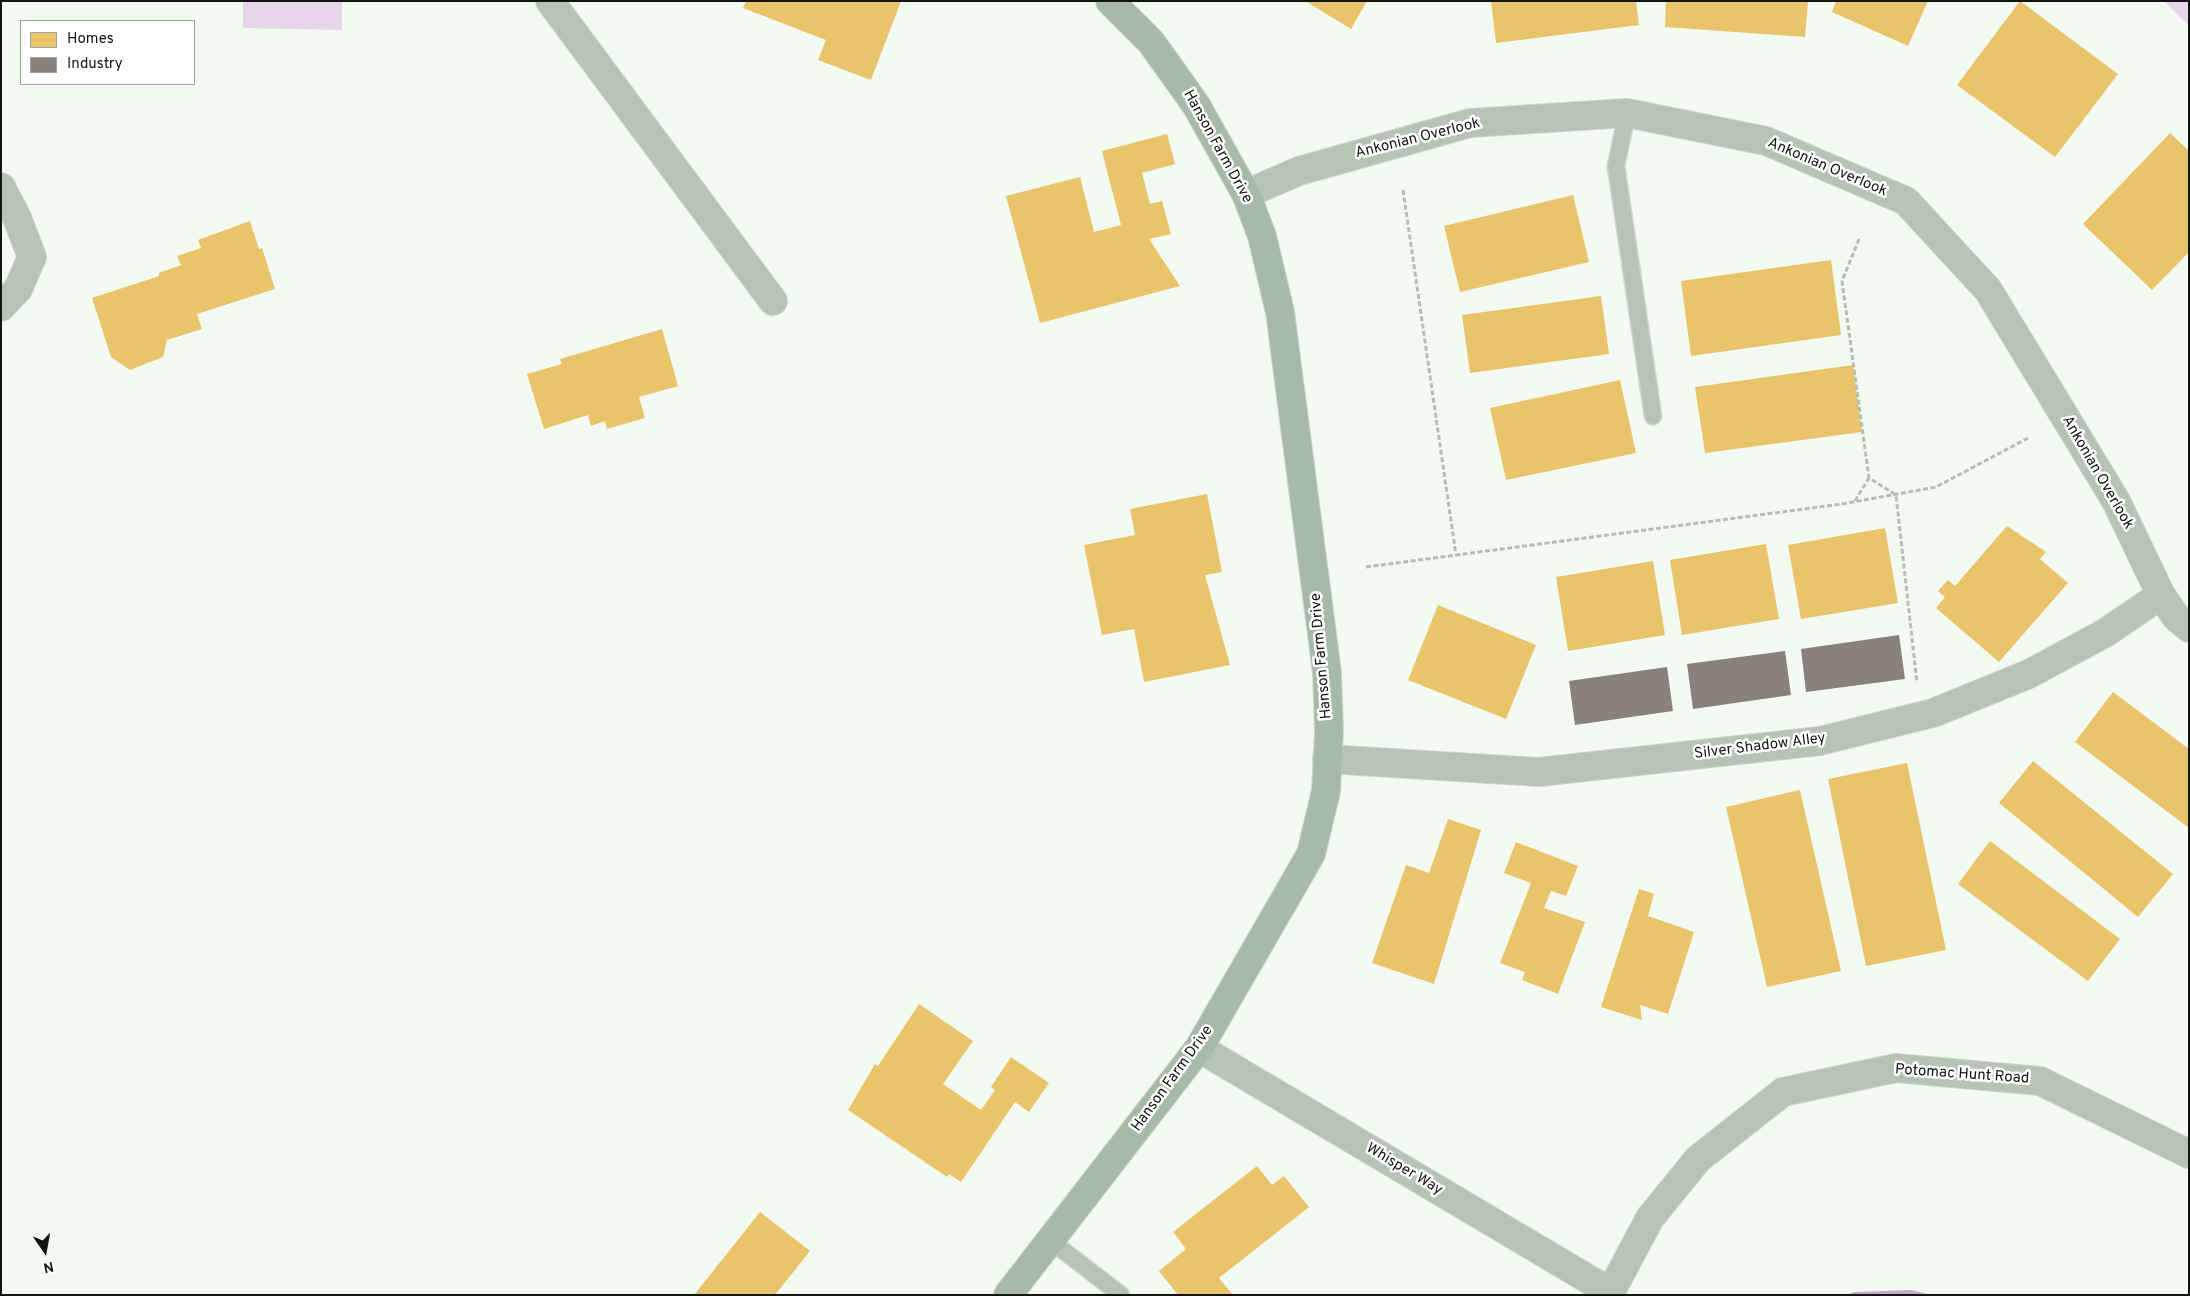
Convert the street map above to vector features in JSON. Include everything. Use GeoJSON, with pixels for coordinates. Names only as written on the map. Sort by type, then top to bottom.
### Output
{"type":"FeatureCollection","features":[{"type":"Feature","properties":{"kind":"street"},"geometry":{"type":"LineString","coordinates":[[550,1],[773,301]]}},
{"type":"Feature","properties":{"kind":"street","name":"Hanson Farm Drive"},"geometry":{"type":"LineString","coordinates":[[1008,1295],[1198,1048],[1311,854],[1326,791],[1329,731],[1327,673],[1280,312],[1262,236],[1246,194],[1196,105],[1151,42],[1110,1]]}},
{"type":"Feature","properties":{"kind":"street","name":"Ankonian Overlook"},"geometry":{"type":"LineString","coordinates":[[1246,194],[1299,171],[1470,123],[1627,113],[1766,141],[1906,201],[1988,290],[2116,500],[2161,595],[2176,617],[2189,628]]}},
{"type":"Feature","properties":{"kind":"street"},"geometry":{"type":"LineString","coordinates":[[1,187],[17,218],[32,257],[18,290],[1,308]]}},
{"type":"Feature","properties":{"kind":"street","name":"Silver Shadow Alley"},"geometry":{"type":"LineString","coordinates":[[1328,759],[1539,772],[1820,741],[1921,716],[2030,674],[2105,633],[2161,595]]}},
{"type":"Feature","properties":{"kind":"street","name":"Whisper Way"},"geometry":{"type":"LineString","coordinates":[[1198,1048],[1609,1294]]}},
{"type":"Feature","properties":{"kind":"street","name":"Potomac Hunt Road"},"geometry":{"type":"LineString","coordinates":[[1609,1294],[1650,1218],[1698,1159],[1782,1092],[1896,1068],[2040,1081],[2189,1154]]}},
{"type":"Feature","properties":{"kind":"lane"},"geometry":{"type":"LineString","coordinates":[[1627,113],[1616,166],[1653,416]]}},
{"type":"Feature","properties":{"kind":"lane"},"geometry":{"type":"LineString","coordinates":[[1051,1241],[1121,1295]]}},
{"type":"Feature","properties":{"kind":"path"},"geometry":{"type":"LineString","coordinates":[[1402,190],[1456,555]]}},
{"type":"Feature","properties":{"kind":"path"},"geometry":{"type":"LineString","coordinates":[[1854,502],[1869,478],[1842,281],[1859,239]]}},
{"type":"Feature","properties":{"kind":"path"},"geometry":{"type":"LineString","coordinates":[[1366,567],[1896,495],[1936,487],[2030,437]]}},
{"type":"Feature","properties":{"kind":"path"},"geometry":{"type":"LineString","coordinates":[[1869,478],[1896,495]]}},
{"type":"Feature","properties":{"kind":"path"},"geometry":{"type":"LineString","coordinates":[[1896,495],[1921,716]]}},
{"type":"Feature","properties":{"kind":"shaded area"},"geometry":{"type":"Polygon","coordinates":[[[243,1],[342,1],[342,30],[243,28],[243,1]]]}},
{"type":"Feature","properties":{"kind":"shaded area"},"geometry":{"type":"Polygon","coordinates":[[[2164,1],[2189,1],[2189,26],[2164,1]]]}},
{"type":"Feature","properties":{"kind":"shaded area"},"geometry":{"type":"Polygon","coordinates":[[[1912,1290],[1931,1295],[1847,1295],[1854,1292],[1912,1290]]]}},
{"type":"Feature","properties":{"kind":"building: Homes"},"geometry":{"type":"Polygon","coordinates":[[[746,1],[901,1],[871,80],[818,60],[826,40],[743,8],[746,1]]]}},
{"type":"Feature","properties":{"kind":"building: Homes"},"geometry":{"type":"Polygon","coordinates":[[[1305,1],[1367,1],[1351,29],[1305,1]]]}},
{"type":"Feature","properties":{"kind":"building: Homes"},"geometry":{"type":"Polygon","coordinates":[[[1491,1],[1636,1],[1639,25],[1496,43],[1491,1]]]}},
{"type":"Feature","properties":{"kind":"building: Homes"},"geometry":{"type":"Polygon","coordinates":[[[1666,1],[1808,1],[1805,37],[1665,27],[1666,1]]]}},
{"type":"Feature","properties":{"kind":"building: Homes"},"geometry":{"type":"Polygon","coordinates":[[[1836,1],[1928,1],[1908,46],[1832,12],[1836,1]]]}},
{"type":"Feature","properties":{"kind":"building: Homes"},"geometry":{"type":"Polygon","coordinates":[[[2020,1],[2118,74],[2055,157],[1957,85],[2020,1]]]}},
{"type":"Feature","properties":{"kind":"building: Homes"},"geometry":{"type":"Polygon","coordinates":[[[2170,133],[2189,151],[2189,252],[2152,290],[2083,224],[2170,133]]]}},
{"type":"Feature","properties":{"kind":"building: Homes"},"geometry":{"type":"Polygon","coordinates":[[[1167,134],[1175,164],[1142,173],[1150,204],[1162,201],[1171,234],[1149,239],[1180,286],[1040,323],[1006,196],[1080,177],[1094,232],[1121,225],[1102,151],[1167,134]]]}},
{"type":"Feature","properties":{"kind":"building: Homes"},"geometry":{"type":"Polygon","coordinates":[[[1573,195],[1589,262],[1460,292],[1444,226],[1573,195]]]}},
{"type":"Feature","properties":{"kind":"building: Homes"},"geometry":{"type":"Polygon","coordinates":[[[250,221],[259,249],[262,248],[275,289],[197,314],[202,329],[167,340],[163,357],[130,370],[111,357],[92,298],[159,276],[159,273],[181,265],[177,256],[201,248],[198,240],[250,221]]]}},
{"type":"Feature","properties":{"kind":"building: Homes"},"geometry":{"type":"Polygon","coordinates":[[[1831,260],[1841,335],[1691,356],[1681,281],[1831,260]]]}},
{"type":"Feature","properties":{"kind":"building: Homes"},"geometry":{"type":"Polygon","coordinates":[[[1601,296],[1609,354],[1470,373],[1462,315],[1601,296]]]}},
{"type":"Feature","properties":{"kind":"building: Homes"},"geometry":{"type":"Polygon","coordinates":[[[662,329],[678,386],[639,397],[645,418],[607,429],[605,421],[591,426],[588,415],[544,429],[527,374],[562,364],[560,359],[662,329]]]}},
{"type":"Feature","properties":{"kind":"building: Homes"},"geometry":{"type":"Polygon","coordinates":[[[1853,365],[1862,432],[1705,453],[1695,387],[1853,365]]]}},
{"type":"Feature","properties":{"kind":"building: Homes"},"geometry":{"type":"Polygon","coordinates":[[[1620,380],[1636,453],[1506,480],[1490,408],[1620,380]]]}},
{"type":"Feature","properties":{"kind":"building: Homes"},"geometry":{"type":"Polygon","coordinates":[[[1207,494],[1222,572],[1205,575],[1230,665],[1144,682],[1134,629],[1102,635],[1084,545],[1135,535],[1130,509],[1207,494]]]}},
{"type":"Feature","properties":{"kind":"building: Homes"},"geometry":{"type":"Polygon","coordinates":[[[2007,526],[2046,552],[2040,559],[2068,583],[1999,662],[1936,608],[1945,597],[1938,591],[1948,580],[1955,586],[2007,526]]]}},
{"type":"Feature","properties":{"kind":"building: Homes"},"geometry":{"type":"Polygon","coordinates":[[[1885,528],[1898,603],[1801,619],[1788,545],[1885,528]]]}},
{"type":"Feature","properties":{"kind":"building: Homes"},"geometry":{"type":"Polygon","coordinates":[[[1766,544],[1779,619],[1682,635],[1670,560],[1766,544]]]}},
{"type":"Feature","properties":{"kind":"building: Homes"},"geometry":{"type":"Polygon","coordinates":[[[1653,561],[1665,635],[1568,651],[1556,577],[1653,561]]]}},
{"type":"Feature","properties":{"kind":"building: Homes"},"geometry":{"type":"Polygon","coordinates":[[[1438,605],[1536,645],[1506,719],[1408,680],[1438,605]]]}},
{"type":"Feature","properties":{"kind":"building: Homes"},"geometry":{"type":"Polygon","coordinates":[[[2113,692],[2189,749],[2189,828],[2075,742],[2113,692]]]}},
{"type":"Feature","properties":{"kind":"building: Homes"},"geometry":{"type":"Polygon","coordinates":[[[2033,761],[2173,874],[2138,917],[1999,803],[2033,761]]]}},
{"type":"Feature","properties":{"kind":"building: Homes"},"geometry":{"type":"Polygon","coordinates":[[[1907,763],[1946,950],[1866,966],[1828,779],[1907,763]]]}},
{"type":"Feature","properties":{"kind":"building: Homes"},"geometry":{"type":"Polygon","coordinates":[[[1800,790],[1841,971],[1767,987],[1726,807],[1800,790]]]}},
{"type":"Feature","properties":{"kind":"building: Homes"},"geometry":{"type":"Polygon","coordinates":[[[1448,819],[1481,830],[1434,984],[1372,963],[1406,865],[1429,873],[1448,819]]]}},
{"type":"Feature","properties":{"kind":"building: Homes"},"geometry":{"type":"Polygon","coordinates":[[[1990,841],[2120,939],[2088,981],[1958,884],[1990,841]]]}},
{"type":"Feature","properties":{"kind":"building: Homes"},"geometry":{"type":"Polygon","coordinates":[[[1516,842],[1578,866],[1566,896],[1551,891],[1544,908],[1585,922],[1558,994],[1522,980],[1525,972],[1500,963],[1531,883],[1504,873],[1516,842]]]}},
{"type":"Feature","properties":{"kind":"building: Homes"},"geometry":{"type":"Polygon","coordinates":[[[1639,889],[1654,894],[1648,916],[1694,932],[1668,1014],[1640,1005],[1642,1020],[1601,1007],[1639,889]]]}},
{"type":"Feature","properties":{"kind":"building: Homes"},"geometry":{"type":"Polygon","coordinates":[[[919,1004],[973,1041],[943,1084],[981,1110],[995,1090],[991,1087],[1011,1057],[1049,1083],[1029,1112],[1015,1102],[961,1182],[949,1174],[947,1177],[848,1110],[875,1064],[878,1066],[919,1004]]]}},
{"type":"Feature","properties":{"kind":"building: Homes"},"geometry":{"type":"Polygon","coordinates":[[[1257,1166],[1272,1185],[1284,1176],[1309,1207],[1219,1278],[1233,1295],[1178,1295],[1159,1271],[1186,1249],[1173,1232],[1257,1166]]]}},
{"type":"Feature","properties":{"kind":"building: Homes"},"geometry":{"type":"Polygon","coordinates":[[[760,1212],[810,1251],[775,1295],[694,1295],[760,1212]]]}},
{"type":"Feature","properties":{"kind":"building: Industry"},"geometry":{"type":"Polygon","coordinates":[[[1899,635],[1905,679],[1806,692],[1801,649],[1899,635]]]}},
{"type":"Feature","properties":{"kind":"building: Industry"},"geometry":{"type":"Polygon","coordinates":[[[1785,651],[1791,695],[1693,709],[1687,664],[1785,651]]]}},
{"type":"Feature","properties":{"kind":"building: Industry"},"geometry":{"type":"Polygon","coordinates":[[[1667,667],[1673,711],[1575,725],[1569,681],[1667,667]]]}}]}
